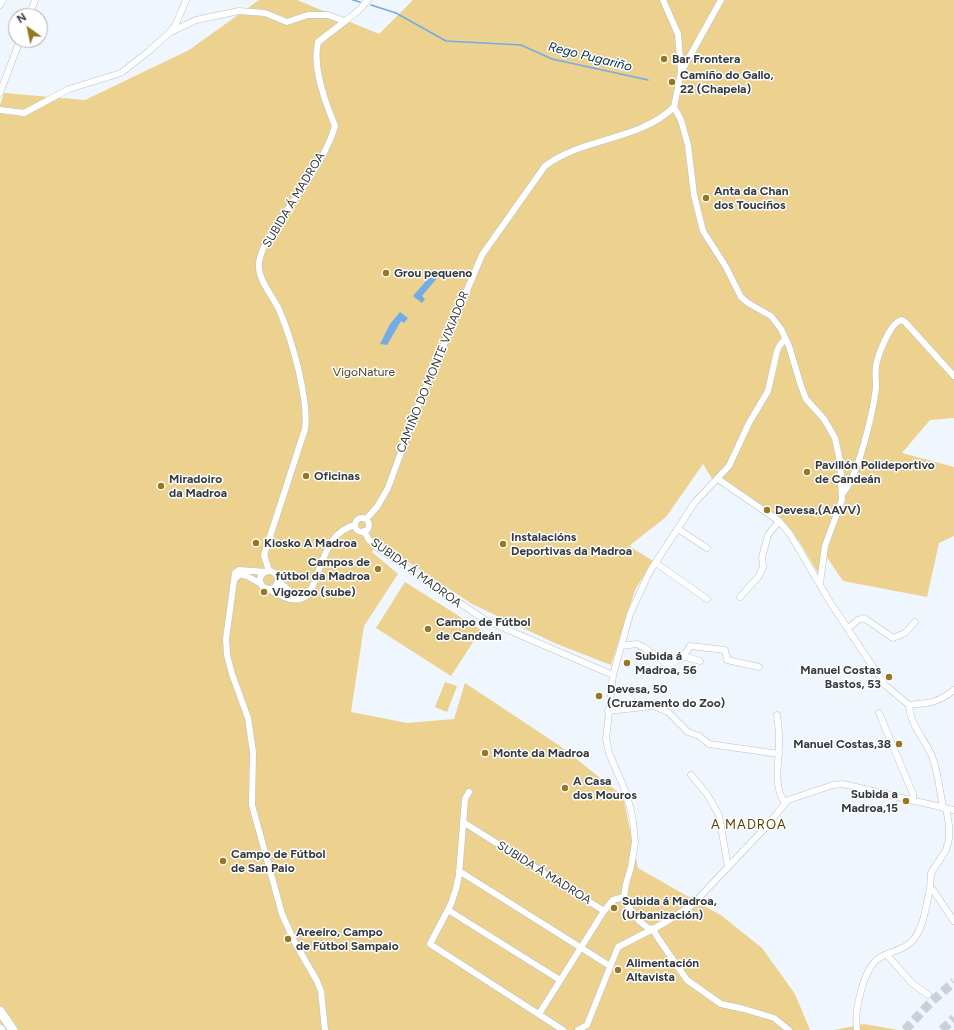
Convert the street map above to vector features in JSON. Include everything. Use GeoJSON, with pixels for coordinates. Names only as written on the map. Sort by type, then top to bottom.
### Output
{"type":"FeatureCollection","features":[{"type":"Feature","properties":{"kind":"highway"},"geometry":{"type":"LineString","coordinates":[[0,1011],[13,1030]]}},
{"type":"Feature","properties":{"kind":"street"},"geometry":{"type":"LineString","coordinates":[[0,5],[3,0]]}},
{"type":"Feature","properties":{"kind":"street"},"geometry":{"type":"LineString","coordinates":[[0,110],[24,113],[69,89],[112,77],[128,69],[175,26],[186,0]]}},
{"type":"Feature","properties":{"kind":"street","name":"SUBIDA Á MADROA"},"geometry":{"type":"LineString","coordinates":[[267,572],[264,555],[305,429],[306,416],[303,394],[285,324],[280,310],[260,276],[259,263],[264,246],[309,179],[333,133],[335,126],[325,101],[320,77],[317,46],[322,37],[357,12],[368,0]]}},
{"type":"Feature","properties":{"kind":"street"},"geometry":{"type":"LineString","coordinates":[[663,0],[678,34],[681,72],[674,107],[681,120],[688,145],[694,195],[703,231],[726,267],[741,298],[776,321],[792,352],[806,399],[827,424],[834,438],[840,461],[842,500],[825,546],[820,583]]}},
{"type":"Feature","properties":{"kind":"street"},"geometry":{"type":"LineString","coordinates":[[681,72],[721,0]]}},
{"type":"Feature","properties":{"kind":"street"},"geometry":{"type":"LineString","coordinates":[[169,33],[196,20],[239,11],[265,13],[287,22],[308,14],[328,16],[344,21]]}},
{"type":"Feature","properties":{"kind":"street"},"geometry":{"type":"LineString","coordinates":[[0,93],[17,48]]}},
{"type":"Feature","properties":{"kind":"street","name":"CAMIÑO DO MONTE VIXIADOR"},"geometry":{"type":"LineString","coordinates":[[366,519],[377,507],[388,488],[419,403],[482,255],[536,177],[545,166],[558,156],[576,148],[654,124],[674,107]]}},
{"type":"Feature","properties":{"kind":"street"},"geometry":{"type":"LineString","coordinates":[[842,494],[849,487],[862,451],[874,403],[876,366],[880,352],[897,321],[902,320],[905,322],[954,376]]}},
{"type":"Feature","properties":{"kind":"street"},"geometry":{"type":"LineString","coordinates":[[785,339],[777,351],[768,391],[750,423],[729,466],[696,502],[656,563],[630,614],[613,675],[606,739],[609,753],[627,795],[634,833],[634,852],[624,897],[639,921],[648,928],[653,929],[686,980],[721,1004],[774,1018],[789,1030]]}},
{"type":"Feature","properties":{"kind":"street"},"geometry":{"type":"LineString","coordinates":[[718,479],[779,521],[790,534],[885,685],[909,705],[912,721],[928,747],[935,764],[949,825],[949,839],[946,850],[931,874],[930,889],[920,926],[914,939],[904,947],[878,959],[873,965],[861,988],[856,1024],[857,1030]]}},
{"type":"Feature","properties":{"kind":"street"},"geometry":{"type":"LineString","coordinates":[[234,580],[240,574],[247,576],[288,599],[296,600],[304,598],[310,590],[327,549],[334,539],[348,526],[355,525],[359,519],[366,519]]}},
{"type":"Feature","properties":{"kind":"street","name":"SUBIDA Á MADROA"},"geometry":{"type":"LineString","coordinates":[[364,531],[368,526],[366,519]]}},
{"type":"Feature","properties":{"kind":"street"},"geometry":{"type":"LineString","coordinates":[[740,597],[759,576],[763,566],[762,557],[768,535],[779,521]]}},
{"type":"Feature","properties":{"kind":"street","name":"SUBIDA Á MADROA"},"geometry":{"type":"LineString","coordinates":[[355,525],[359,531],[364,531]]}},
{"type":"Feature","properties":{"kind":"street"},"geometry":{"type":"LineString","coordinates":[[678,529],[707,548]]}},
{"type":"Feature","properties":{"kind":"street","name":"SUBIDA Á MADROA"},"geometry":{"type":"LineString","coordinates":[[364,531],[369,540],[378,548],[486,620],[613,675]]}},
{"type":"Feature","properties":{"kind":"street"},"geometry":{"type":"LineString","coordinates":[[656,563],[707,599]]}},
{"type":"Feature","properties":{"kind":"street"},"geometry":{"type":"LineString","coordinates":[[310,590],[296,596],[278,581],[274,573],[239,570],[235,573],[226,639],[227,654],[232,674],[248,718],[253,752],[252,805],[282,914],[294,941],[317,981],[321,991],[324,1030]]}},
{"type":"Feature","properties":{"kind":"street"},"geometry":{"type":"LineString","coordinates":[[261,584],[261,576],[267,572]]}},
{"type":"Feature","properties":{"kind":"street"},"geometry":{"type":"LineString","coordinates":[[268,589],[275,586],[278,581]]}},
{"type":"Feature","properties":{"kind":"street"},"geometry":{"type":"LineString","coordinates":[[848,628],[858,620],[864,618],[893,638],[904,633],[915,622]]}},
{"type":"Feature","properties":{"kind":"street"},"geometry":{"type":"LineString","coordinates":[[621,646],[637,644],[646,648],[668,665],[684,656],[690,646],[697,645],[725,650],[727,660],[759,666]]}},
{"type":"Feature","properties":{"kind":"street"},"geometry":{"type":"LineString","coordinates":[[684,656],[700,661]]}},
{"type":"Feature","properties":{"kind":"street"},"geometry":{"type":"LineString","coordinates":[[909,705],[940,700],[954,690]]}},
{"type":"Feature","properties":{"kind":"street"},"geometry":{"type":"LineString","coordinates":[[608,711],[654,706],[668,712],[688,732],[700,736],[709,744],[779,754]]}},
{"type":"Feature","properties":{"kind":"street"},"geometry":{"type":"LineString","coordinates":[[880,713],[913,794],[913,801]]}},
{"type":"Feature","properties":{"kind":"street"},"geometry":{"type":"LineString","coordinates":[[777,715],[779,754],[778,785],[782,799],[785,803]]}},
{"type":"Feature","properties":{"kind":"street"},"geometry":{"type":"LineString","coordinates":[[691,775],[707,794],[718,815],[728,867]]}},
{"type":"Feature","properties":{"kind":"street"},"geometry":{"type":"LineString","coordinates":[[578,1030],[587,1025],[618,947],[678,916],[692,905],[765,828],[788,800],[833,785],[844,784],[954,810]]}},
{"type":"Feature","properties":{"kind":"street"},"geometry":{"type":"LineString","coordinates":[[469,792],[465,799],[456,889],[448,910],[431,941],[432,946],[563,1030]]}},
{"type":"Feature","properties":{"kind":"street","name":"SUBIDA Á MADROA"},"geometry":{"type":"LineString","coordinates":[[463,822],[604,911]]}},
{"type":"Feature","properties":{"kind":"street"},"geometry":{"type":"LineString","coordinates":[[459,871],[610,966]]}},
{"type":"Feature","properties":{"kind":"street"},"geometry":{"type":"LineString","coordinates":[[930,889],[934,890],[954,921]]}},
{"type":"Feature","properties":{"kind":"street","name":"SUBIDA Á MADROA"},"geometry":{"type":"LineString","coordinates":[[539,1014],[604,911],[614,900],[624,897]]}},
{"type":"Feature","properties":{"kind":"street"},"geometry":{"type":"LineString","coordinates":[[448,910],[560,980]]}},
{"type":"Feature","properties":{"kind":"street"},"geometry":{"type":"LineString","coordinates":[[887,955],[912,983],[928,995]]}},
{"type":"Feature","properties":{"kind":"green space","name":"VigoNature"},"geometry":{"type":"Polygon","coordinates":[[[259,0],[297,0],[379,34],[413,0],[954,0],[954,418],[930,420],[902,453],[954,467],[954,536],[939,543],[927,597],[843,581],[824,553],[818,573],[799,541],[767,510],[743,495],[714,482],[703,464],[666,517],[629,546],[653,561],[635,590],[611,665],[557,644],[472,604],[378,542],[372,552],[398,574],[364,626],[351,712],[407,723],[454,719],[465,683],[560,746],[623,796],[638,868],[722,916],[762,948],[795,994],[810,1030],[0,1030],[0,105],[4,93],[85,100],[189,50],[259,0]]]}},
{"type":"Feature","properties":{"kind":"green space","name":"Campo de Fútbol de Candeán"},"geometry":{"type":"Polygon","coordinates":[[[405,582],[481,630],[451,676],[376,628],[405,582]]]}},
{"type":"Feature","properties":{"kind":"green space"},"geometry":{"type":"Polygon","coordinates":[[[445,682],[457,686],[447,712],[435,707],[445,682]]]}},
{"type":"Feature","properties":{"kind":"green space"},"geometry":{"type":"Polygon","coordinates":[[[864,1024],[898,1030],[834,1030],[864,1024]]]}},
{"type":"Feature","properties":{"kind":"water"},"geometry":{"type":"Polygon","coordinates":[[[432,274],[437,278],[422,296],[425,299],[422,303],[413,296],[432,274]]]}},
{"type":"Feature","properties":{"kind":"water"},"geometry":{"type":"Polygon","coordinates":[[[400,312],[408,318],[404,323],[401,321],[387,345],[380,344],[390,324],[400,312]]]}},
{"type":"Feature","properties":{"kind":"waterway","name":"Rego Pugariño"},"geometry":{"type":"LineString","coordinates":[[353,0],[360,2]]}},
{"type":"Feature","properties":{"kind":"waterway","name":"Rego Pugariño"},"geometry":{"type":"LineString","coordinates":[[371,5],[396,13],[446,41],[521,45],[552,59],[648,80]]}},
{"type":"Feature","properties":{"kind":"tunnel"},"geometry":{"type":"LineString","coordinates":[[905,1030],[932,1001],[954,982]]}},
{"type":"Feature","properties":{"kind":"tunnel"},"geometry":{"type":"LineString","coordinates":[[942,1030],[954,1018]]}},
{"type":"Feature","properties":{"kind":"place","name":"Bar Frontera"},"geometry":{"type":"Point","coordinates":[664,59]}},
{"type":"Feature","properties":{"kind":"place","name":"Camiño do Gallo, 22 (Chapela)"},"geometry":{"type":"Point","coordinates":[672,82]}},
{"type":"Feature","properties":{"kind":"place","name":"Anta da Chan dos Touciños"},"geometry":{"type":"Point","coordinates":[706,198]}},
{"type":"Feature","properties":{"kind":"place","name":"Grou pequeno"},"geometry":{"type":"Point","coordinates":[386,273]}},
{"type":"Feature","properties":{"kind":"place","name":"Pavillón Polideportivo de Candeán"},"geometry":{"type":"Point","coordinates":[807,472]}},
{"type":"Feature","properties":{"kind":"place","name":"Oficinas"},"geometry":{"type":"Point","coordinates":[306,476]}},
{"type":"Feature","properties":{"kind":"place","name":"Miradoiro da Madroa"},"geometry":{"type":"Point","coordinates":[161,486]}},
{"type":"Feature","properties":{"kind":"place","name":"Devesa,(AAVV)"},"geometry":{"type":"Point","coordinates":[767,510]}},
{"type":"Feature","properties":{"kind":"place","name":"Kiosko A Madroa"},"geometry":{"type":"Point","coordinates":[256,543]}},
{"type":"Feature","properties":{"kind":"place","name":"Instalacións Deportivas da Madroa"},"geometry":{"type":"Point","coordinates":[503,544]}},
{"type":"Feature","properties":{"kind":"place","name":"Campos de fútbol da Madroa"},"geometry":{"type":"Point","coordinates":[378,569]}},
{"type":"Feature","properties":{"kind":"place","name":"Vigozoo (sube)"},"geometry":{"type":"Point","coordinates":[264,592]}},
{"type":"Feature","properties":{"kind":"place","name":"Campo de Fútbol de Candeán"},"geometry":{"type":"Point","coordinates":[428,629]}},
{"type":"Feature","properties":{"kind":"place","name":"Subida á Madroa, 56"},"geometry":{"type":"Point","coordinates":[627,663]}},
{"type":"Feature","properties":{"kind":"place","name":"Manuel Costas Bastos, 53"},"geometry":{"type":"Point","coordinates":[889,677]}},
{"type":"Feature","properties":{"kind":"place","name":"Devesa, 50 (Cruzamento do Zoo)"},"geometry":{"type":"Point","coordinates":[599,696]}},
{"type":"Feature","properties":{"kind":"place","name":"Manuel Costas,38"},"geometry":{"type":"Point","coordinates":[899,744]}},
{"type":"Feature","properties":{"kind":"place","name":"Monte da Madroa"},"geometry":{"type":"Point","coordinates":[485,753]}},
{"type":"Feature","properties":{"kind":"place","name":"A Casa dos Mouros"},"geometry":{"type":"Point","coordinates":[565,788]}},
{"type":"Feature","properties":{"kind":"place","name":"Subida a Madroa,15"},"geometry":{"type":"Point","coordinates":[906,801]}},
{"type":"Feature","properties":{"kind":"place","name":"Campo de Fútbol de San Paio"},"geometry":{"type":"Point","coordinates":[223,861]}},
{"type":"Feature","properties":{"kind":"place","name":"Subida á Madroa, (Urbanización)"},"geometry":{"type":"Point","coordinates":[614,908]}},
{"type":"Feature","properties":{"kind":"place","name":"Areeiro, Campo de Fútbol Sampaio"},"geometry":{"type":"Point","coordinates":[288,939]}},
{"type":"Feature","properties":{"kind":"place","name":"Alimentación Altavista"},"geometry":{"type":"Point","coordinates":[618,970]}},
{"type":"Feature","properties":{"kind":"district","name":"A MADROA"},"geometry":{"type":"Point","coordinates":[749,825]}}]}
